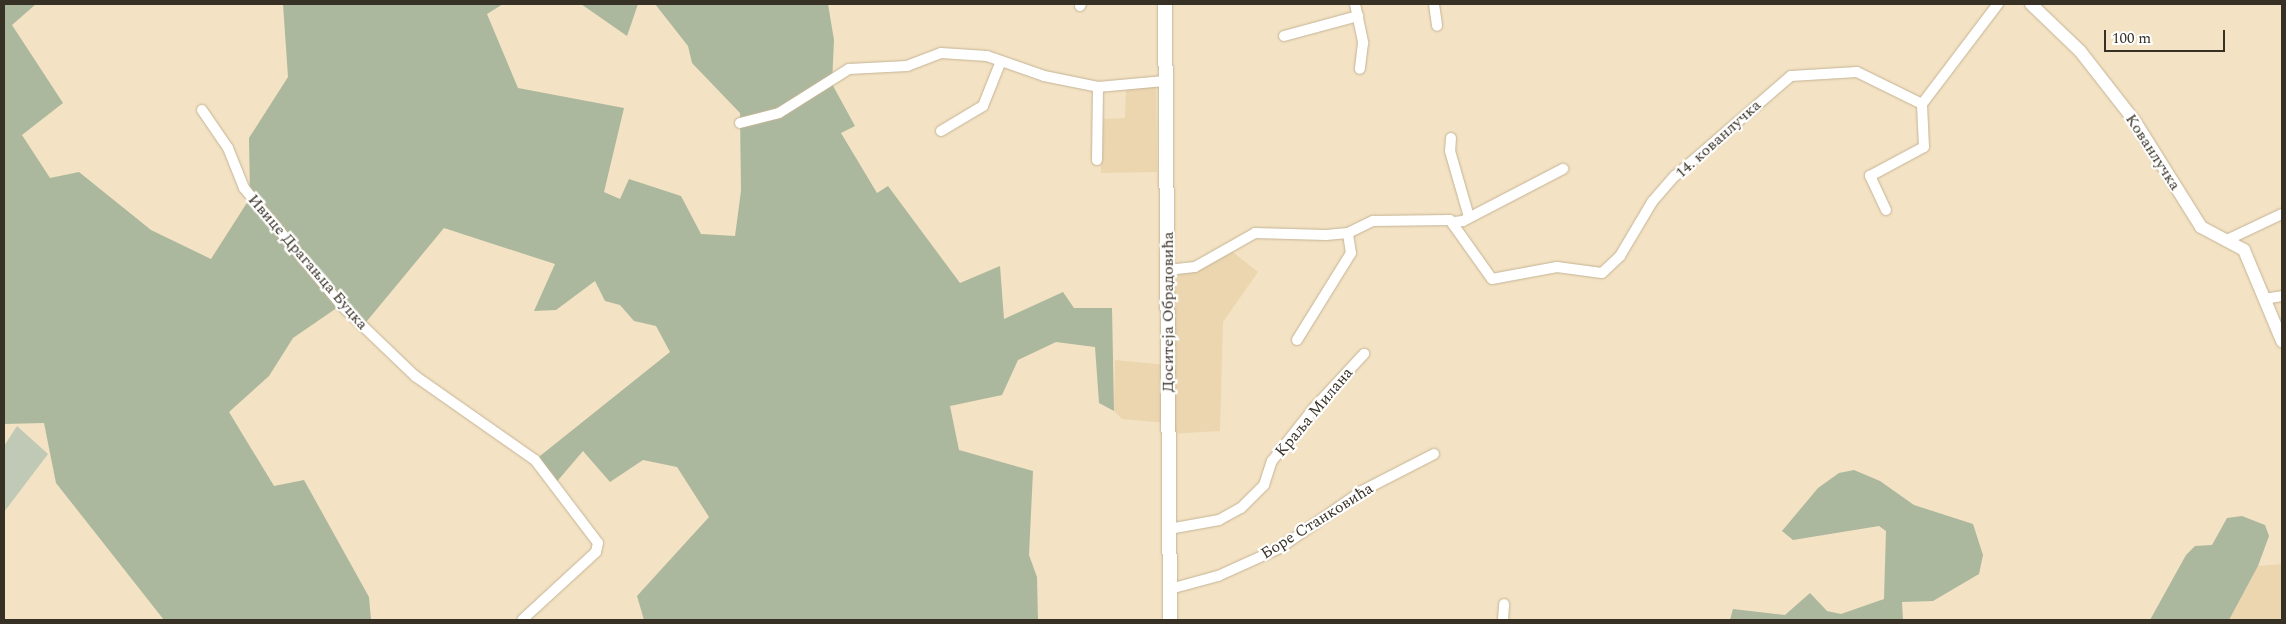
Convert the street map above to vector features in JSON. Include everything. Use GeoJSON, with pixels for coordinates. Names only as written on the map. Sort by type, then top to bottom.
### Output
{"type":"FeatureCollection","features":[{"type":"Feature","properties":{"kind":"main road","name":"Доситеја Обрадовића"},"geometry":{"type":"LineString","coordinates":[[1165,4],[1170,620]]}},
{"type":"Feature","properties":{"kind":"street"},"geometry":{"type":"LineString","coordinates":[[1355,4],[1358,16],[1360,69]]}},
{"type":"Feature","properties":{"kind":"street"},"geometry":{"type":"LineString","coordinates":[[1434,4],[1437,26]]}},
{"type":"Feature","properties":{"kind":"street"},"geometry":{"type":"LineString","coordinates":[[1886,210],[1870,176],[1924,147],[1922,104],[1998,4]]}},
{"type":"Feature","properties":{"kind":"street","name":"Кованлучка"},"geometry":{"type":"LineString","coordinates":[[2031,4],[2080,51],[2134,120],[2201,227],[2229,239],[2244,250],[2282,340]]}},
{"type":"Feature","properties":{"kind":"street"},"geometry":{"type":"LineString","coordinates":[[1284,36],[1358,16]]}},
{"type":"Feature","properties":{"kind":"street"},"geometry":{"type":"LineString","coordinates":[[740,123],[779,113],[849,69],[907,66],[941,53],[1002,61],[1098,87],[1165,81]]}},
{"type":"Feature","properties":{"kind":"street"},"geometry":{"type":"LineString","coordinates":[[941,131],[983,106],[1002,61]]}},
{"type":"Feature","properties":{"kind":"street","name":"14. кованлучка"},"geometry":{"type":"LineString","coordinates":[[1454,222],[1492,279],[1557,267],[1602,273],[1620,256],[1652,202],[1675,176],[1791,76],[1857,72],[1922,104]]}},
{"type":"Feature","properties":{"kind":"street"},"geometry":{"type":"LineString","coordinates":[[1097,160],[1098,87]]}},
{"type":"Feature","properties":{"kind":"street","name":"Ивице Драгањца Буцка"},"geometry":{"type":"LineString","coordinates":[[202,110],[228,148],[244,188],[341,305],[416,376],[535,460],[598,543],[596,552],[522,620]]}},
{"type":"Feature","properties":{"kind":"street"},"geometry":{"type":"LineString","coordinates":[[1451,138],[1450,151],[1470,217]]}},
{"type":"Feature","properties":{"kind":"street"},"geometry":{"type":"LineString","coordinates":[[1167,270],[1195,268],[1255,233],[1348,233],[1373,221],[1454,222],[1470,217],[1562,169]]}},
{"type":"Feature","properties":{"kind":"street"},"geometry":{"type":"LineString","coordinates":[[2229,239],[2282,214]]}},
{"type":"Feature","properties":{"kind":"street"},"geometry":{"type":"LineString","coordinates":[[1297,340],[1351,253],[1348,233]]}},
{"type":"Feature","properties":{"kind":"street"},"geometry":{"type":"LineString","coordinates":[[2264,299],[2282,296]]}},
{"type":"Feature","properties":{"kind":"street","name":"Краља Милана"},"geometry":{"type":"LineString","coordinates":[[1169,529],[1219,520],[1241,508],[1264,485],[1272,461],[1314,408],[1364,354]]}},
{"type":"Feature","properties":{"kind":"street","name":"Боре Станковића"},"geometry":{"type":"LineString","coordinates":[[1170,589],[1218,576],[1280,548],[1362,491],[1434,454]]}},
{"type":"Feature","properties":{"kind":"street"},"geometry":{"type":"LineString","coordinates":[[1503,620],[1504,604]]}},
{"type":"Feature","properties":{"kind":"shaded area"},"geometry":{"type":"Polygon","coordinates":[[[1156,82],[1157,172],[1101,173],[1100,119],[1125,118],[1126,85],[1156,82]]]}},
{"type":"Feature","properties":{"kind":"shaded area"},"geometry":{"type":"Polygon","coordinates":[[[1229,249],[1258,272],[1223,322],[1220,431],[1168,434],[1168,423],[1122,419],[1114,411],[1115,360],[1167,365],[1167,270],[1195,267],[1229,249]]]}},
{"type":"Feature","properties":{"kind":"shaded area"},"geometry":{"type":"Polygon","coordinates":[[[2282,564],[2282,620],[2229,620],[2258,566],[2282,564]]]}},
{"type":"Feature","properties":{"kind":"green space"},"geometry":{"type":"Polygon","coordinates":[[[4,4],[36,4],[12,25],[63,103],[22,135],[50,178],[79,172],[151,230],[211,259],[250,198],[249,138],[288,77],[283,4],[503,4],[487,14],[518,88],[624,108],[604,192],[620,199],[629,179],[681,196],[701,234],[735,236],[741,191],[740,113],[692,63],[688,46],[655,4],[828,4],[834,40],[832,84],[855,126],[841,133],[877,193],[888,186],[960,283],[1000,266],[1004,319],[1063,292],[1074,308],[1112,308],[1114,411],[1099,403],[1095,347],[1056,342],[1018,360],[1002,395],[950,406],[959,450],[1033,471],[1029,555],[1037,577],[1038,620],[644,620],[637,596],[709,517],[677,467],[643,460],[610,482],[583,451],[554,485],[535,460],[670,352],[656,326],[634,321],[620,305],[605,301],[595,281],[556,310],[534,311],[555,264],[444,228],[362,327],[341,305],[293,338],[269,376],[229,412],[274,486],[304,480],[369,597],[371,620],[164,620],[56,483],[44,423],[4,424],[4,4]]]}},
{"type":"Feature","properties":{"kind":"green space"},"geometry":{"type":"Polygon","coordinates":[[[581,4],[638,4],[627,36],[581,4]]]}},
{"type":"Feature","properties":{"kind":"green space"},"geometry":{"type":"Polygon","coordinates":[[[17,426],[48,454],[4,512],[4,446],[17,426]]]}},
{"type":"Feature","properties":{"kind":"green space"},"geometry":{"type":"Polygon","coordinates":[[[1854,470],[1880,481],[1914,505],[1973,524],[1983,555],[1979,574],[1933,601],[1902,602],[1903,620],[1730,620],[1733,609],[1785,615],[1810,593],[1827,611],[1841,614],[1884,599],[1886,531],[1879,526],[1793,540],[1782,531],[1818,488],[1839,473],[1854,470]]]}},
{"type":"Feature","properties":{"kind":"green space"},"geometry":{"type":"Polygon","coordinates":[[[2242,516],[2265,525],[2269,536],[2258,566],[2229,620],[2150,620],[2186,555],[2195,546],[2212,545],[2227,518],[2242,516]]]}}]}
